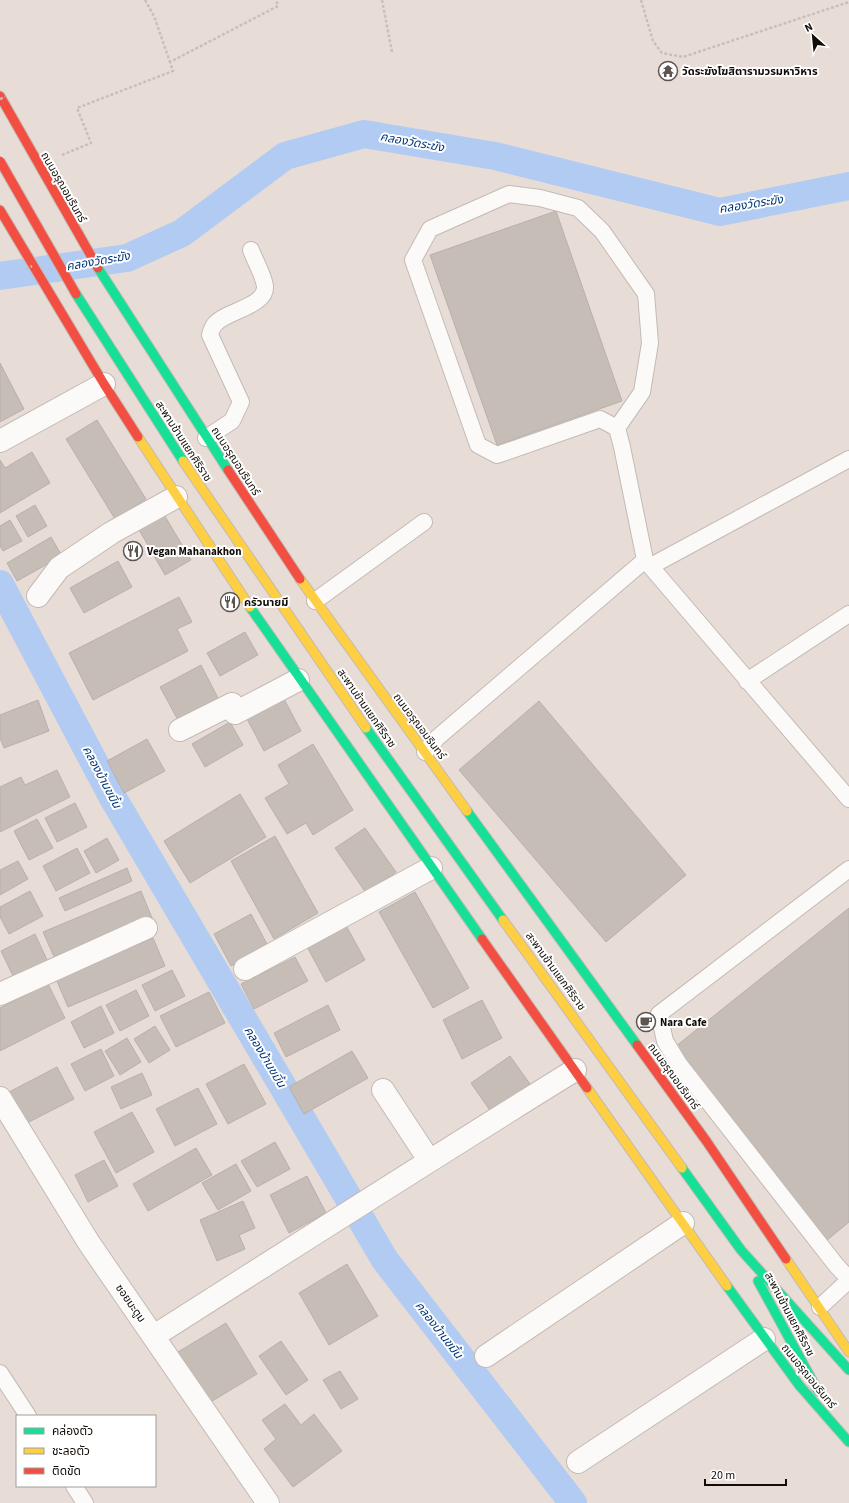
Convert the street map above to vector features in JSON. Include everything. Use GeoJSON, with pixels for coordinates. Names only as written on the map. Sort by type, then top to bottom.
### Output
{"type":"FeatureCollection","features":[{"type":"Feature","properties":{"kind":"main road","name":"ถนนอรุณอมรินทร์"},"geometry":{"type":"LineString","coordinates":[[3,96],[38,165],[44,183],[206,438],[315,601],[707,1142],[849,1352]]}},
{"type":"Feature","properties":{"kind":"main road","name":"สะพานข้ามแยกศิริราช"},"geometry":{"type":"LineString","coordinates":[[0,161],[76,294],[205,495],[384,754],[524,946],[741,1250],[849,1370]]}},
{"type":"Feature","properties":{"kind":"main road"},"geometry":{"type":"LineString","coordinates":[[7,201],[27,191]]}},
{"type":"Feature","properties":{"kind":"main road","name":"ถนนอรุณอมรินทร์"},"geometry":{"type":"LineString","coordinates":[[0,210],[104,384],[176,497],[298,680],[764,1339],[799,1385],[849,1442]]}},
{"type":"Feature","properties":{"kind":"main road","name":"สะพานข้ามแยกศิริราช"},"geometry":{"type":"LineString","coordinates":[[741,1250],[840,1432]]}},
{"type":"Feature","properties":{"kind":"street"},"geometry":{"type":"LineString","coordinates":[[0,442],[104,384]]}},
{"type":"Feature","properties":{"kind":"street"},"geometry":{"type":"LineString","coordinates":[[38,596],[59,568],[111,533],[176,497]]}},
{"type":"Feature","properties":{"kind":"street"},"geometry":{"type":"LineString","coordinates":[[180,730],[232,704],[235,714],[298,680]]}},
{"type":"Feature","properties":{"kind":"street"},"geometry":{"type":"LineString","coordinates":[[245,969],[431,868]]}},
{"type":"Feature","properties":{"kind":"street"},"geometry":{"type":"LineString","coordinates":[[0,994],[146,928]]}},
{"type":"Feature","properties":{"kind":"street"},"geometry":{"type":"LineString","coordinates":[[154,1336],[337,1219],[369,1201],[429,1160],[575,1070]]}},
{"type":"Feature","properties":{"kind":"street"},"geometry":{"type":"LineString","coordinates":[[383,1090],[429,1160]]}},
{"type":"Feature","properties":{"kind":"street","name":"ซอยมะตูม"},"geometry":{"type":"LineString","coordinates":[[0,1098],[89,1243],[268,1503]]}},
{"type":"Feature","properties":{"kind":"street"},"geometry":{"type":"LineString","coordinates":[[486,1356],[683,1223]]}},
{"type":"Feature","properties":{"kind":"street"},"geometry":{"type":"LineString","coordinates":[[578,1462],[764,1339]]}},
{"type":"Feature","properties":{"kind":"lane"},"geometry":{"type":"LineString","coordinates":[[617,428],[642,392],[650,343],[646,294],[602,231],[578,208],[540,198],[509,194],[430,229],[413,260],[478,445],[496,455],[600,419],[617,428],[648,563],[849,799]]}},
{"type":"Feature","properties":{"kind":"lane"},"geometry":{"type":"LineString","coordinates":[[206,438],[232,421],[241,402],[210,335],[214,324],[228,314],[257,302],[263,295],[265,286],[251,250]]}},
{"type":"Feature","properties":{"kind":"lane"},"geometry":{"type":"LineString","coordinates":[[425,752],[436,738],[648,563],[849,459]]}},
{"type":"Feature","properties":{"kind":"lane"},"geometry":{"type":"LineString","coordinates":[[315,601],[424,522]]}},
{"type":"Feature","properties":{"kind":"lane"},"geometry":{"type":"LineString","coordinates":[[747,681],[849,614]]}},
{"type":"Feature","properties":{"kind":"lane"},"geometry":{"type":"LineString","coordinates":[[820,1307],[849,1279],[836,1265],[679,1064],[665,1041],[659,1014],[849,869]]}},
{"type":"Feature","properties":{"kind":"lane"},"geometry":{"type":"LineString","coordinates":[[0,1373],[27,1415]]}},
{"type":"Feature","properties":{"kind":"lane"},"geometry":{"type":"LineString","coordinates":[[75,1487],[85,1503]]}},
{"type":"Feature","properties":{"kind":"path"},"geometry":{"type":"LineString","coordinates":[[38,165],[91,143],[77,108],[173,71],[154,16],[145,0]]}},
{"type":"Feature","properties":{"kind":"path"},"geometry":{"type":"LineString","coordinates":[[170,62],[278,6],[276,0]]}},
{"type":"Feature","properties":{"kind":"path"},"geometry":{"type":"LineString","coordinates":[[382,0],[392,52]]}},
{"type":"Feature","properties":{"kind":"path"},"geometry":{"type":"LineString","coordinates":[[641,0],[654,41],[662,53],[683,57],[849,2]]}},
{"type":"Feature","properties":{"kind":"path"},"geometry":{"type":"LineString","coordinates":[[0,99],[3,96]]}},
{"type":"Feature","properties":{"kind":"building"},"geometry":{"type":"Polygon","coordinates":[[[556,211],[622,401],[497,445],[430,255],[556,211]]]}},
{"type":"Feature","properties":{"kind":"building"},"geometry":{"type":"Polygon","coordinates":[[[0,363],[24,409],[0,422],[0,363]]]}},
{"type":"Feature","properties":{"kind":"building"},"geometry":{"type":"Polygon","coordinates":[[[97,420],[146,499],[115,519],[66,439],[97,420]]]}},
{"type":"Feature","properties":{"kind":"building"},"geometry":{"type":"Polygon","coordinates":[[[32,452],[50,483],[0,513],[0,460],[5,468],[32,452]]]}},
{"type":"Feature","properties":{"kind":"building"},"geometry":{"type":"Polygon","coordinates":[[[35,505],[47,526],[28,537],[16,516],[35,505]]]}},
{"type":"Feature","properties":{"kind":"building"},"geometry":{"type":"Polygon","coordinates":[[[163,513],[191,560],[165,575],[138,528],[163,513]]]}},
{"type":"Feature","properties":{"kind":"building"},"geometry":{"type":"Polygon","coordinates":[[[10,520],[22,541],[3,551],[0,546],[0,526],[10,520]]]}},
{"type":"Feature","properties":{"kind":"building"},"geometry":{"type":"Polygon","coordinates":[[[51,537],[62,556],[17,581],[7,563],[51,537]]]}},
{"type":"Feature","properties":{"kind":"building"},"geometry":{"type":"Polygon","coordinates":[[[118,561],[132,587],[84,613],[70,588],[118,561]]]}},
{"type":"Feature","properties":{"kind":"building"},"geometry":{"type":"Polygon","coordinates":[[[179,597],[192,622],[177,629],[188,651],[93,700],[69,653],[179,597]]]}},
{"type":"Feature","properties":{"kind":"building"},"geometry":{"type":"Polygon","coordinates":[[[245,632],[258,655],[220,676],[207,653],[245,632]]]}},
{"type":"Feature","properties":{"kind":"building"},"geometry":{"type":"Polygon","coordinates":[[[201,665],[218,698],[178,720],[160,687],[201,665]]]}},
{"type":"Feature","properties":{"kind":"building"},"geometry":{"type":"Polygon","coordinates":[[[284,699],[301,731],[264,751],[247,719],[284,699]]]}},
{"type":"Feature","properties":{"kind":"building"},"geometry":{"type":"Polygon","coordinates":[[[38,700],[49,731],[4,748],[0,738],[0,715],[38,700]]]}},
{"type":"Feature","properties":{"kind":"building"},"geometry":{"type":"Polygon","coordinates":[[[539,701],[686,875],[606,942],[459,770],[539,701]]]}},
{"type":"Feature","properties":{"kind":"building"},"geometry":{"type":"Polygon","coordinates":[[[230,722],[243,745],[205,767],[192,744],[230,722]]]}},
{"type":"Feature","properties":{"kind":"building"},"geometry":{"type":"Polygon","coordinates":[[[147,739],[165,771],[124,793],[107,761],[147,739]]]}},
{"type":"Feature","properties":{"kind":"building"},"geometry":{"type":"Polygon","coordinates":[[[313,744],[353,810],[313,835],[306,823],[287,834],[265,798],[289,784],[278,765],[313,744]]]}},
{"type":"Feature","properties":{"kind":"building"},"geometry":{"type":"Polygon","coordinates":[[[57,770],[70,797],[0,832],[0,787],[21,777],[25,785],[57,770]]]}},
{"type":"Feature","properties":{"kind":"building"},"geometry":{"type":"Polygon","coordinates":[[[240,794],[266,837],[190,883],[164,841],[240,794]]]}},
{"type":"Feature","properties":{"kind":"building"},"geometry":{"type":"Polygon","coordinates":[[[75,803],[87,827],[57,842],[45,818],[75,803]]]}},
{"type":"Feature","properties":{"kind":"building"},"geometry":{"type":"Polygon","coordinates":[[[37,819],[53,848],[29,860],[14,831],[37,819]]]}},
{"type":"Feature","properties":{"kind":"building"},"geometry":{"type":"Polygon","coordinates":[[[365,828],[396,872],[366,893],[335,848],[365,828]]]}},
{"type":"Feature","properties":{"kind":"building"},"geometry":{"type":"Polygon","coordinates":[[[275,836],[318,913],[274,939],[231,861],[275,836]]]}},
{"type":"Feature","properties":{"kind":"building"},"geometry":{"type":"Polygon","coordinates":[[[107,838],[119,860],[96,873],[84,851],[107,838]]]}},
{"type":"Feature","properties":{"kind":"building"},"geometry":{"type":"Polygon","coordinates":[[[77,848],[90,873],[56,891],[43,866],[77,848]]]}},
{"type":"Feature","properties":{"kind":"building"},"geometry":{"type":"Polygon","coordinates":[[[18,861],[28,879],[0,895],[0,870],[18,861]]]}},
{"type":"Feature","properties":{"kind":"building"},"geometry":{"type":"Polygon","coordinates":[[[127,868],[132,881],[65,911],[59,898],[127,868]]]}},
{"type":"Feature","properties":{"kind":"building"},"geometry":{"type":"Polygon","coordinates":[[[30,891],[43,916],[9,934],[0,917],[0,907],[30,891]]]}},
{"type":"Feature","properties":{"kind":"building"},"geometry":{"type":"Polygon","coordinates":[[[141,891],[152,918],[55,959],[43,932],[141,891]]]}},
{"type":"Feature","properties":{"kind":"building"},"geometry":{"type":"Polygon","coordinates":[[[415,892],[469,988],[433,1008],[379,912],[415,892]]]}},
{"type":"Feature","properties":{"kind":"building"},"geometry":{"type":"Polygon","coordinates":[[[849,908],[849,1222],[826,1241],[671,1050],[849,908]]]}},
{"type":"Feature","properties":{"kind":"building"},"geometry":{"type":"Polygon","coordinates":[[[251,914],[268,946],[231,966],[214,934],[251,914]]]}},
{"type":"Feature","properties":{"kind":"building"},"geometry":{"type":"Polygon","coordinates":[[[344,922],[365,960],[326,982],[305,943],[344,922]]]}},
{"type":"Feature","properties":{"kind":"building"},"geometry":{"type":"Polygon","coordinates":[[[35,934],[48,962],[14,978],[1,951],[35,934]]]}},
{"type":"Feature","properties":{"kind":"building"},"geometry":{"type":"Polygon","coordinates":[[[153,938],[165,966],[68,1007],[56,979],[153,938]]]}},
{"type":"Feature","properties":{"kind":"building"},"geometry":{"type":"Polygon","coordinates":[[[295,957],[308,981],[254,1009],[241,984],[295,957]]]}},
{"type":"Feature","properties":{"kind":"building"},"geometry":{"type":"Polygon","coordinates":[[[172,970],[185,996],[155,1011],[142,985],[172,970]]]}},
{"type":"Feature","properties":{"kind":"building"},"geometry":{"type":"Polygon","coordinates":[[[48,984],[65,1018],[0,1051],[0,1008],[48,984]]]}},
{"type":"Feature","properties":{"kind":"building"},"geometry":{"type":"Polygon","coordinates":[[[136,990],[149,1016],[120,1031],[106,1005],[136,990]]]}},
{"type":"Feature","properties":{"kind":"building"},"geometry":{"type":"Polygon","coordinates":[[[209,992],[225,1023],[176,1047],[160,1016],[209,992]]]}},
{"type":"Feature","properties":{"kind":"building"},"geometry":{"type":"Polygon","coordinates":[[[482,1000],[502,1038],[462,1059],[443,1020],[482,1000]]]}},
{"type":"Feature","properties":{"kind":"building"},"geometry":{"type":"Polygon","coordinates":[[[328,1005],[340,1030],[286,1057],[274,1033],[328,1005]]]}},
{"type":"Feature","properties":{"kind":"building"},"geometry":{"type":"Polygon","coordinates":[[[101,1006],[114,1033],[84,1048],[71,1022],[101,1006]]]}},
{"type":"Feature","properties":{"kind":"building"},"geometry":{"type":"Polygon","coordinates":[[[155,1026],[170,1050],[149,1063],[134,1039],[155,1026]]]}},
{"type":"Feature","properties":{"kind":"building"},"geometry":{"type":"Polygon","coordinates":[[[127,1038],[141,1062],[120,1075],[105,1051],[127,1038]]]}},
{"type":"Feature","properties":{"kind":"building"},"geometry":{"type":"Polygon","coordinates":[[[101,1049],[114,1076],[85,1091],[71,1064],[101,1049]]]}},
{"type":"Feature","properties":{"kind":"building"},"geometry":{"type":"Polygon","coordinates":[[[352,1051],[368,1078],[304,1114],[289,1087],[352,1051]]]}},
{"type":"Feature","properties":{"kind":"building"},"geometry":{"type":"Polygon","coordinates":[[[510,1056],[530,1084],[491,1112],[471,1083],[510,1056]]]}},
{"type":"Feature","properties":{"kind":"building"},"geometry":{"type":"Polygon","coordinates":[[[244,1064],[266,1104],[228,1124],[206,1084],[244,1064]]]}},
{"type":"Feature","properties":{"kind":"building"},"geometry":{"type":"Polygon","coordinates":[[[57,1067],[74,1099],[25,1124],[9,1092],[57,1067]]]}},
{"type":"Feature","properties":{"kind":"building"},"geometry":{"type":"Polygon","coordinates":[[[142,1073],[152,1095],[121,1109],[111,1087],[142,1073]]]}},
{"type":"Feature","properties":{"kind":"building"},"geometry":{"type":"Polygon","coordinates":[[[198,1088],[217,1124],[175,1146],[156,1109],[198,1088]]]}},
{"type":"Feature","properties":{"kind":"building"},"geometry":{"type":"Polygon","coordinates":[[[132,1112],[154,1152],[116,1173],[94,1132],[132,1112]]]}},
{"type":"Feature","properties":{"kind":"building"},"geometry":{"type":"Polygon","coordinates":[[[275,1142],[290,1169],[257,1187],[241,1161],[275,1142]]]}},
{"type":"Feature","properties":{"kind":"building"},"geometry":{"type":"Polygon","coordinates":[[[196,1148],[212,1175],[148,1211],[133,1184],[196,1148]]]}},
{"type":"Feature","properties":{"kind":"building"},"geometry":{"type":"Polygon","coordinates":[[[104,1160],[118,1186],[88,1202],[75,1175],[104,1160]]]}},
{"type":"Feature","properties":{"kind":"building"},"geometry":{"type":"Polygon","coordinates":[[[236,1164],[251,1191],[218,1210],[202,1183],[236,1164]]]}},
{"type":"Feature","properties":{"kind":"building"},"geometry":{"type":"Polygon","coordinates":[[[307,1176],[326,1213],[289,1233],[270,1195],[307,1176]]]}},
{"type":"Feature","properties":{"kind":"building"},"geometry":{"type":"Polygon","coordinates":[[[243,1201],[255,1228],[239,1235],[245,1249],[217,1261],[200,1220],[243,1201]]]}},
{"type":"Feature","properties":{"kind":"building"},"geometry":{"type":"Polygon","coordinates":[[[347,1264],[378,1316],[329,1345],[299,1293],[347,1264]]]}},
{"type":"Feature","properties":{"kind":"building"},"geometry":{"type":"Polygon","coordinates":[[[226,1323],[257,1374],[209,1403],[178,1352],[226,1323]]]}},
{"type":"Feature","properties":{"kind":"building"},"geometry":{"type":"Polygon","coordinates":[[[281,1341],[308,1380],[286,1395],[259,1356],[281,1341]]]}},
{"type":"Feature","properties":{"kind":"building"},"geometry":{"type":"Polygon","coordinates":[[[340,1371],[358,1399],[341,1409],[323,1380],[340,1371]]]}},
{"type":"Feature","properties":{"kind":"building"},"geometry":{"type":"Polygon","coordinates":[[[285,1404],[301,1425],[314,1414],[342,1451],[293,1487],[264,1449],[276,1439],[262,1420],[285,1404]]]}},
{"type":"Feature","properties":{"kind":"waterway","name":"คลองวัดระฆัง"},"geometry":{"type":"LineString","coordinates":[[0,276],[127,258],[182,233],[285,156],[364,134],[495,156],[720,212],[849,186]]}},
{"type":"Feature","properties":{"kind":"waterway","name":"คลองบ้านขมิ้น"},"geometry":{"type":"LineString","coordinates":[[0,584],[113,798],[385,1260],[573,1503]]}},
{"type":"Feature","properties":{"kind":"traffic: fast"},"geometry":{"type":"LineString","coordinates":[[98,268],[228,470]]}},
{"type":"Feature","properties":{"kind":"traffic: fast"},"geometry":{"type":"LineString","coordinates":[[76,294],[183,461]]}},
{"type":"Feature","properties":{"kind":"traffic: fast"},"geometry":{"type":"LineString","coordinates":[[250,607],[482,939]]}},
{"type":"Feature","properties":{"kind":"traffic: fast"},"geometry":{"type":"LineString","coordinates":[[366,728],[503,920]]}},
{"type":"Feature","properties":{"kind":"traffic: fast"},"geometry":{"type":"LineString","coordinates":[[467,811],[637,1045]]}},
{"type":"Feature","properties":{"kind":"traffic: fast"},"geometry":{"type":"LineString","coordinates":[[682,1168],[741,1250],[849,1370]]}},
{"type":"Feature","properties":{"kind":"traffic: fast"},"geometry":{"type":"LineString","coordinates":[[758,1281],[818,1391]]}},
{"type":"Feature","properties":{"kind":"traffic: fast"},"geometry":{"type":"LineString","coordinates":[[727,1286],[799,1385],[849,1442]]}},
{"type":"Feature","properties":{"kind":"traffic: slow"},"geometry":{"type":"LineString","coordinates":[[138,437],[250,607]]}},
{"type":"Feature","properties":{"kind":"traffic: slow"},"geometry":{"type":"LineString","coordinates":[[183,461],[366,728]]}},
{"type":"Feature","properties":{"kind":"traffic: slow"},"geometry":{"type":"LineString","coordinates":[[300,579],[467,811]]}},
{"type":"Feature","properties":{"kind":"traffic: slow"},"geometry":{"type":"LineString","coordinates":[[503,920],[682,1168]]}},
{"type":"Feature","properties":{"kind":"traffic: slow"},"geometry":{"type":"LineString","coordinates":[[587,1088],[727,1286]]}},
{"type":"Feature","properties":{"kind":"traffic: slow"},"geometry":{"type":"LineString","coordinates":[[786,1259],[849,1352]]}},
{"type":"Feature","properties":{"kind":"traffic: jam"},"geometry":{"type":"LineString","coordinates":[[0,96],[98,268]]}},
{"type":"Feature","properties":{"kind":"traffic: jam"},"geometry":{"type":"LineString","coordinates":[[0,161],[76,294]]}},
{"type":"Feature","properties":{"kind":"traffic: jam"},"geometry":{"type":"LineString","coordinates":[[0,210],[104,384],[138,437]]}},
{"type":"Feature","properties":{"kind":"traffic: jam"},"geometry":{"type":"LineString","coordinates":[[228,470],[300,579]]}},
{"type":"Feature","properties":{"kind":"traffic: jam"},"geometry":{"type":"LineString","coordinates":[[482,939],[587,1088]]}},
{"type":"Feature","properties":{"kind":"traffic: jam"},"geometry":{"type":"LineString","coordinates":[[637,1045],[707,1142],[786,1259]]}},
{"type":"Feature","properties":{"kind":"place","name":"วัดระฆังโฆสิตารามวรมหาวิหาร"},"geometry":{"type":"Point","coordinates":[668,71]}},
{"type":"Feature","properties":{"kind":"place","name":"Vegan Mahanakhon"},"geometry":{"type":"Point","coordinates":[133,551]}},
{"type":"Feature","properties":{"kind":"place","name":"ครัวนายมี"},"geometry":{"type":"Point","coordinates":[230,602]}},
{"type":"Feature","properties":{"kind":"place","name":"Nara Cafe"},"geometry":{"type":"Point","coordinates":[646,1022]}}]}
